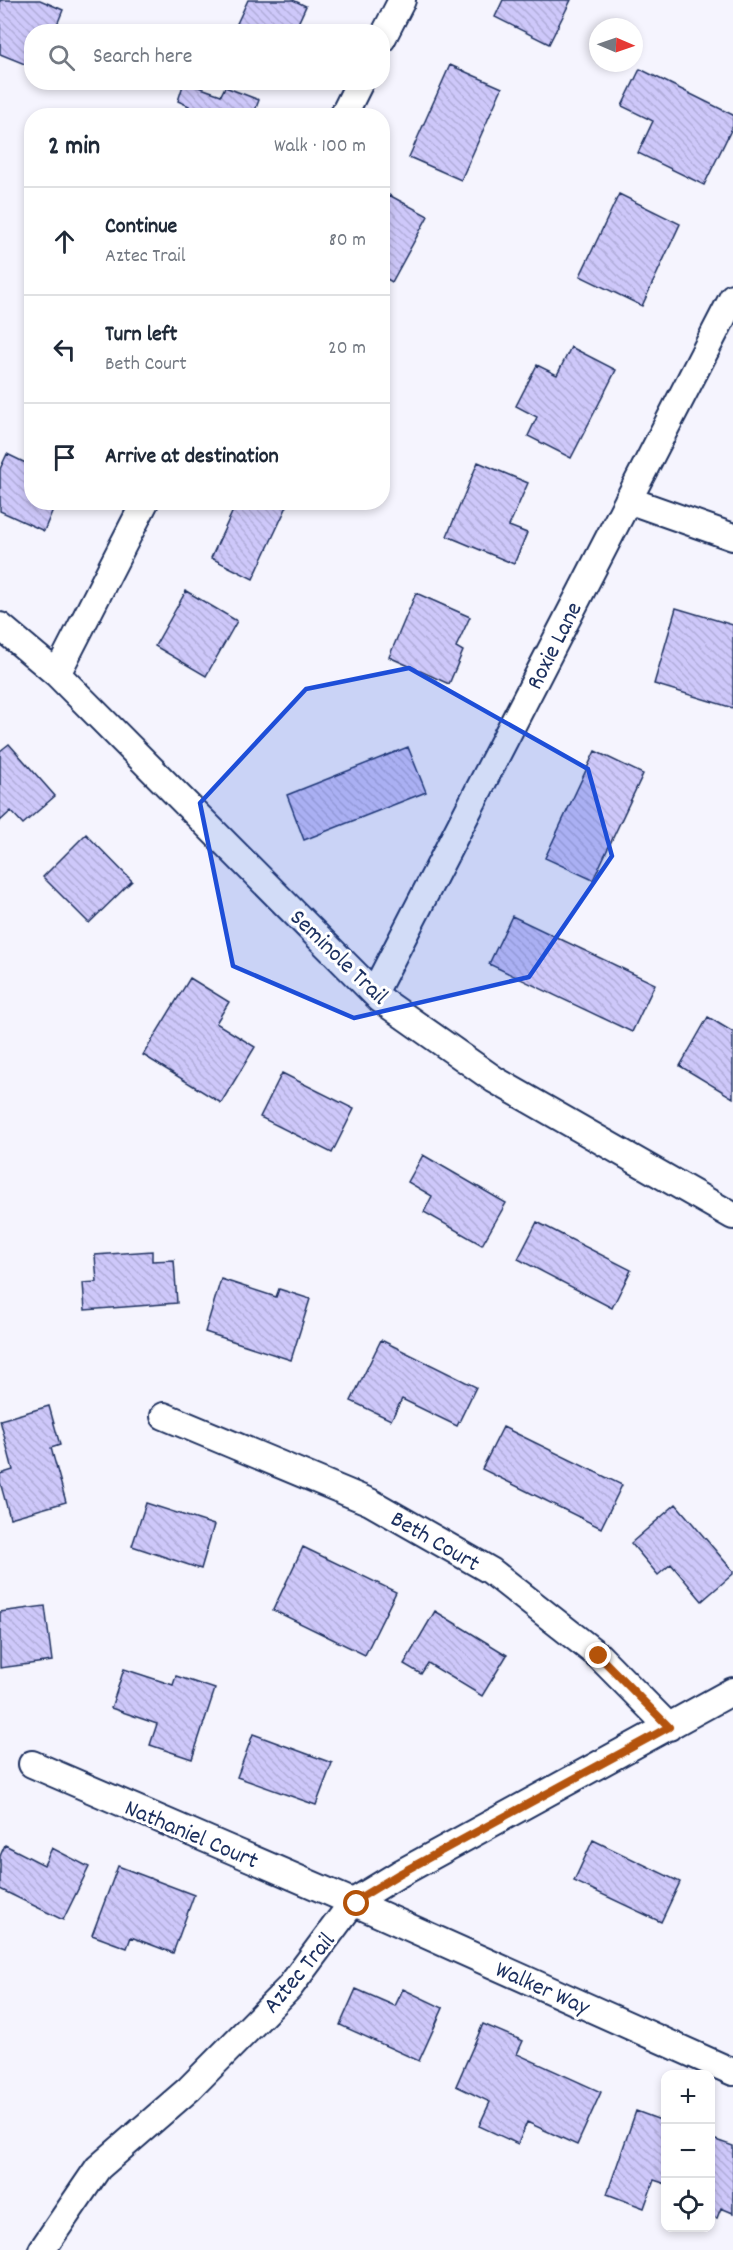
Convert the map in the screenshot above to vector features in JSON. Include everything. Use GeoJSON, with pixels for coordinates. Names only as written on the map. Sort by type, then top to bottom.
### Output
{"type":"FeatureCollection","features":[{"type":"Feature","properties":{"kind":"street"},"geometry":{"type":"LineString","coordinates":[[390,24],[402,0]]}},
{"type":"Feature","properties":{"kind":"street"},"geometry":{"type":"LineString","coordinates":[[347,108],[356,90]]}},
{"type":"Feature","properties":{"kind":"street","name":"Roxie Lane"},"geometry":{"type":"LineString","coordinates":[[374,993],[733,297]]}},
{"type":"Feature","properties":{"kind":"street"},"geometry":{"type":"LineString","coordinates":[[628,500],[733,537]]}},
{"type":"Feature","properties":{"kind":"street"},"geometry":{"type":"LineString","coordinates":[[57,674],[141,510]]}},
{"type":"Feature","properties":{"kind":"street","name":"Seminole Trail"},"geometry":{"type":"LineString","coordinates":[[0,626],[57,674],[380,999],[495,1080],[733,1216]]}},
{"type":"Feature","properties":{"kind":"street","name":"Beth Court"},"geometry":{"type":"LineString","coordinates":[[164,1416],[370,1502],[491,1571],[599,1656],[669,1727]]}},
{"type":"Feature","properties":{"kind":"street","name":"Aztec Trail"},"geometry":{"type":"LineString","coordinates":[[42,2250],[98,2168],[189,2089],[289,1988],[353,1902],[399,1874],[733,1691]]}},
{"type":"Feature","properties":{"kind":"street","name":"Nathaniel Court"},"geometry":{"type":"LineString","coordinates":[[32,1764],[353,1902]]}},
{"type":"Feature","properties":{"kind":"street","name":"Walker Way"},"geometry":{"type":"LineString","coordinates":[[353,1902],[733,2072]]}},
{"type":"Feature","properties":{"kind":"highlighted area"},"geometry":{"type":"Polygon","coordinates":[[[409,668],[588,769],[612,856],[529,977],[354,1018],[233,966],[200,803],[306,689],[409,668]]]}},
{"type":"Feature","properties":{"kind":"building"},"geometry":{"type":"Polygon","coordinates":[[[0,0],[40,0],[63,10],[57,24],[24,24],[24,64],[0,54],[0,0]]]}},
{"type":"Feature","properties":{"kind":"building"},"geometry":{"type":"Polygon","coordinates":[[[248,0],[293,0],[306,6],[298,24],[237,24],[248,0]]]}},
{"type":"Feature","properties":{"kind":"building"},"geometry":{"type":"Polygon","coordinates":[[[503,0],[571,0],[549,44],[495,17],[503,0]]]}},
{"type":"Feature","properties":{"kind":"building"},"geometry":{"type":"Polygon","coordinates":[[[450,65],[502,88],[461,180],[409,157],[450,65]]]}},
{"type":"Feature","properties":{"kind":"building"},"geometry":{"type":"Polygon","coordinates":[[[643,70],[733,115],[733,126],[704,185],[638,153],[653,121],[622,106],[639,72],[643,70]]]}},
{"type":"Feature","properties":{"kind":"building"},"geometry":{"type":"Polygon","coordinates":[[[181,90],[207,90],[221,95],[224,90],[233,90],[259,100],[256,108],[188,108],[189,106],[178,101],[181,90]]]}},
{"type":"Feature","properties":{"kind":"building"},"geometry":{"type":"Polygon","coordinates":[[[619,194],[680,224],[642,306],[580,276],[619,194]]]}},
{"type":"Feature","properties":{"kind":"building"},"geometry":{"type":"Polygon","coordinates":[[[390,196],[428,216],[392,282],[390,281],[390,196]]]}},
{"type":"Feature","properties":{"kind":"building"},"geometry":{"type":"Polygon","coordinates":[[[571,347],[616,370],[571,458],[528,436],[537,417],[516,406],[537,365],[557,375],[571,347]]]}},
{"type":"Feature","properties":{"kind":"building"},"geometry":{"type":"Polygon","coordinates":[[[7,454],[24,462],[24,510],[53,510],[44,531],[0,511],[0,469],[7,454]]]}},
{"type":"Feature","properties":{"kind":"building"},"geometry":{"type":"Polygon","coordinates":[[[478,462],[528,483],[509,526],[527,533],[514,564],[447,536],[478,462]]]}},
{"type":"Feature","properties":{"kind":"building"},"geometry":{"type":"Polygon","coordinates":[[[233,510],[285,510],[253,579],[211,558],[233,510]]]}},
{"type":"Feature","properties":{"kind":"building"},"geometry":{"type":"Polygon","coordinates":[[[186,591],[237,621],[206,676],[155,646],[186,591]]]}},
{"type":"Feature","properties":{"kind":"building"},"geometry":{"type":"Polygon","coordinates":[[[416,593],[470,617],[456,647],[463,651],[449,684],[389,657],[416,593]]]}},
{"type":"Feature","properties":{"kind":"building"},"geometry":{"type":"Polygon","coordinates":[[[676,608],[733,625],[733,708],[654,684],[676,608]]]}},
{"type":"Feature","properties":{"kind":"building"},"geometry":{"type":"Polygon","coordinates":[[[9,744],[55,796],[23,824],[11,811],[0,821],[0,751],[9,744]]]}},
{"type":"Feature","properties":{"kind":"building"},"geometry":{"type":"Polygon","coordinates":[[[408,747],[426,792],[304,840],[287,795],[408,747]]]}},
{"type":"Feature","properties":{"kind":"building"},"geometry":{"type":"Polygon","coordinates":[[[595,751],[643,774],[593,880],[545,858],[595,751]]]}},
{"type":"Feature","properties":{"kind":"building"},"geometry":{"type":"Polygon","coordinates":[[[86,834],[132,881],[89,923],[43,877],[86,834]]]}},
{"type":"Feature","properties":{"kind":"building"},"geometry":{"type":"Polygon","coordinates":[[[512,916],[655,984],[632,1032],[489,964],[512,916]]]}},
{"type":"Feature","properties":{"kind":"building"},"geometry":{"type":"Polygon","coordinates":[[[190,978],[229,1002],[216,1023],[255,1047],[221,1103],[143,1055],[190,978]]]}},
{"type":"Feature","properties":{"kind":"building"},"geometry":{"type":"Polygon","coordinates":[[[708,1017],[733,1032],[733,1098],[680,1066],[708,1017]]]}},
{"type":"Feature","properties":{"kind":"building"},"geometry":{"type":"Polygon","coordinates":[[[282,1073],[354,1109],[332,1153],[260,1117],[282,1073]]]}},
{"type":"Feature","properties":{"kind":"building"},"geometry":{"type":"Polygon","coordinates":[[[423,1155],[506,1203],[482,1245],[424,1212],[432,1196],[408,1182],[423,1155]]]}},
{"type":"Feature","properties":{"kind":"building"},"geometry":{"type":"Polygon","coordinates":[[[537,1222],[631,1270],[612,1308],[518,1259],[537,1222]]]}},
{"type":"Feature","properties":{"kind":"building"},"geometry":{"type":"Polygon","coordinates":[[[152,1251],[152,1261],[174,1260],[177,1303],[85,1310],[83,1283],[97,1282],[95,1255],[152,1251]]]}},
{"type":"Feature","properties":{"kind":"building"},"geometry":{"type":"Polygon","coordinates":[[[221,1279],[276,1297],[279,1289],[310,1299],[291,1360],[205,1332],[221,1279]]]}},
{"type":"Feature","properties":{"kind":"building"},"geometry":{"type":"Polygon","coordinates":[[[381,1340],[476,1387],[457,1426],[402,1399],[391,1420],[351,1401],[381,1340]]]}},
{"type":"Feature","properties":{"kind":"building"},"geometry":{"type":"Polygon","coordinates":[[[49,1406],[60,1445],[51,1448],[66,1502],[10,1518],[0,1474],[13,1470],[0,1420],[49,1406]]]}},
{"type":"Feature","properties":{"kind":"building"},"geometry":{"type":"Polygon","coordinates":[[[503,1427],[622,1485],[601,1528],[482,1469],[503,1427]]]}},
{"type":"Feature","properties":{"kind":"building"},"geometry":{"type":"Polygon","coordinates":[[[146,1503],[214,1525],[201,1569],[132,1546],[146,1503]]]}},
{"type":"Feature","properties":{"kind":"building"},"geometry":{"type":"Polygon","coordinates":[[[676,1504],[733,1571],[733,1574],[702,1601],[671,1564],[658,1575],[631,1543],[676,1504]]]}},
{"type":"Feature","properties":{"kind":"building"},"geometry":{"type":"Polygon","coordinates":[[[303,1547],[396,1592],[365,1655],[273,1610],[303,1547]]]}},
{"type":"Feature","properties":{"kind":"building"},"geometry":{"type":"Polygon","coordinates":[[[45,1606],[52,1661],[0,1668],[0,1612],[45,1606]]]}},
{"type":"Feature","properties":{"kind":"building"},"geometry":{"type":"Polygon","coordinates":[[[435,1611],[507,1655],[482,1696],[428,1663],[421,1674],[404,1664],[435,1611]]]}},
{"type":"Feature","properties":{"kind":"building"},"geometry":{"type":"Polygon","coordinates":[[[124,1669],[173,1685],[176,1676],[215,1689],[192,1759],[150,1745],[157,1724],[111,1708],[124,1669]]]}},
{"type":"Feature","properties":{"kind":"building"},"geometry":{"type":"Polygon","coordinates":[[[253,1734],[332,1763],[316,1805],[237,1777],[253,1734]]]}},
{"type":"Feature","properties":{"kind":"building"},"geometry":{"type":"Polygon","coordinates":[[[593,1840],[680,1882],[661,1922],[574,1881],[593,1840]]]}},
{"type":"Feature","properties":{"kind":"building"},"geometry":{"type":"Polygon","coordinates":[[[5,1845],[44,1865],[52,1848],[89,1867],[63,1920],[0,1889],[0,1856],[5,1845]]]}},
{"type":"Feature","properties":{"kind":"building"},"geometry":{"type":"Polygon","coordinates":[[[118,1866],[194,1895],[173,1953],[131,1937],[127,1948],[92,1935],[118,1866]]]}},
{"type":"Feature","properties":{"kind":"building"},"geometry":{"type":"Polygon","coordinates":[[[356,1989],[395,2006],[403,1989],[443,2008],[419,2061],[340,2025],[356,1989]]]}},
{"type":"Feature","properties":{"kind":"building"},"geometry":{"type":"Polygon","coordinates":[[[483,2024],[523,2041],[517,2054],[601,2092],[577,2145],[527,2122],[518,2144],[479,2126],[490,2102],[456,2086],[483,2024]]]}},
{"type":"Feature","properties":{"kind":"building"},"geometry":{"type":"Polygon","coordinates":[[[636,2111],[661,2120],[661,2182],[654,2180],[644,2208],[607,2194],[636,2111]]]}},
{"type":"Feature","properties":{"kind":"building"},"geometry":{"type":"Polygon","coordinates":[[[715,2140],[733,2146],[733,2213],[721,2208],[717,2218],[715,2217],[715,2140]]]}},
{"type":"Feature","properties":{"kind":"route"},"geometry":{"type":"LineString","coordinates":[[357,1904],[353,1902],[399,1874],[669,1727],[599,1656]]}}]}
